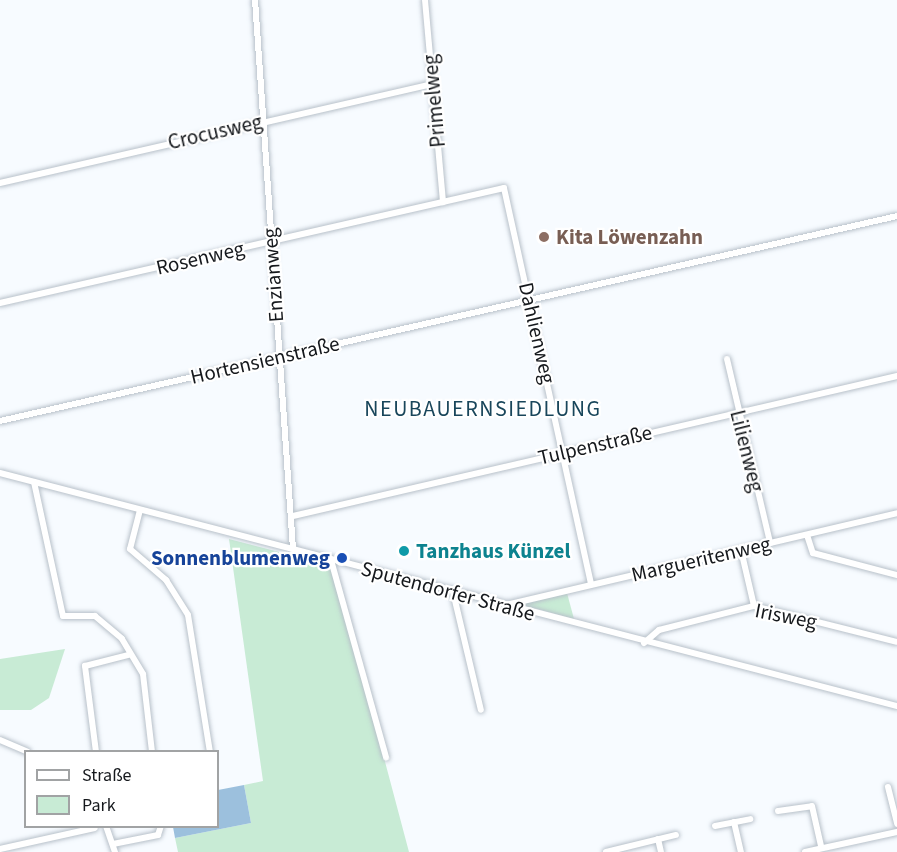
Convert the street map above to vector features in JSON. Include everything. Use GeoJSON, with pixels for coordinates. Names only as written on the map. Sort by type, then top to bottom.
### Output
{"type":"FeatureCollection","features":[{"type":"Feature","properties":{"kind":"street","name":"Enzianweg"},"geometry":{"type":"LineString","coordinates":[[255,0],[261,122],[278,358],[293,516],[293,549]]}},
{"type":"Feature","properties":{"kind":"street","name":"Primelweg"},"geometry":{"type":"LineString","coordinates":[[425,0],[443,202]]}},
{"type":"Feature","properties":{"kind":"street","name":"Crocusweg"},"geometry":{"type":"LineString","coordinates":[[0,183],[431,84]]}},
{"type":"Feature","properties":{"kind":"street","name":"Rosenweg"},"geometry":{"type":"LineString","coordinates":[[0,303],[504,188]]}},
{"type":"Feature","properties":{"kind":"street","name":"Dahlienweg"},"geometry":{"type":"LineString","coordinates":[[504,188],[591,584]]}},
{"type":"Feature","properties":{"kind":"street","name":"Hortensienstraße"},"geometry":{"type":"LineString","coordinates":[[0,421],[897,216]]}},
{"type":"Feature","properties":{"kind":"street","name":"Lilienweg"},"geometry":{"type":"LineString","coordinates":[[727,359],[736,412],[770,543]]}},
{"type":"Feature","properties":{"kind":"street","name":"Tulpenstraße"},"geometry":{"type":"LineString","coordinates":[[293,516],[897,376]]}},
{"type":"Feature","properties":{"kind":"street","name":"Sputendorfer Straße"},"geometry":{"type":"LineString","coordinates":[[0,472],[644,643],[897,706]]}},
{"type":"Feature","properties":{"kind":"street"},"geometry":{"type":"LineString","coordinates":[[34,482],[63,616],[96,616],[110,624],[128,655],[143,674],[152,750]]}},
{"type":"Feature","properties":{"kind":"street"},"geometry":{"type":"LineString","coordinates":[[140,510],[130,549],[166,580],[188,615],[210,750]]}},
{"type":"Feature","properties":{"kind":"street","name":"Margueritenweg"},"geometry":{"type":"LineString","coordinates":[[504,605],[897,513]]}},
{"type":"Feature","properties":{"kind":"street"},"geometry":{"type":"LineString","coordinates":[[807,535],[813,553],[897,575]]}},
{"type":"Feature","properties":{"kind":"street"},"geometry":{"type":"LineString","coordinates":[[741,550],[754,606]]}},
{"type":"Feature","properties":{"kind":"street"},"geometry":{"type":"LineString","coordinates":[[331,560],[386,757]]}},
{"type":"Feature","properties":{"kind":"street"},"geometry":{"type":"LineString","coordinates":[[453,592],[481,710]]}},
{"type":"Feature","properties":{"kind":"street","name":"Irisweg"},"geometry":{"type":"LineString","coordinates":[[644,643],[659,630],[754,606],[897,642]]}},
{"type":"Feature","properties":{"kind":"street"},"geometry":{"type":"LineString","coordinates":[[96,750],[85,666],[128,655]]}},
{"type":"Feature","properties":{"kind":"street"},"geometry":{"type":"LineString","coordinates":[[0,740],[24,750]]}},
{"type":"Feature","properties":{"kind":"street"},"geometry":{"type":"LineString","coordinates":[[888,787],[897,824]]}},
{"type":"Feature","properties":{"kind":"street"},"geometry":{"type":"LineString","coordinates":[[778,811],[812,806],[821,846]]}},
{"type":"Feature","properties":{"kind":"street"},"geometry":{"type":"LineString","coordinates":[[715,826],[750,819]]}},
{"type":"Feature","properties":{"kind":"street"},"geometry":{"type":"LineString","coordinates":[[734,822],[741,852]]}},
{"type":"Feature","properties":{"kind":"street"},"geometry":{"type":"LineString","coordinates":[[61,828],[63,835]]}},
{"type":"Feature","properties":{"kind":"street"},"geometry":{"type":"LineString","coordinates":[[0,849],[95,828]]}},
{"type":"Feature","properties":{"kind":"street"},"geometry":{"type":"LineString","coordinates":[[106,828],[115,852]]}},
{"type":"Feature","properties":{"kind":"street"},"geometry":{"type":"LineString","coordinates":[[113,844],[159,835],[161,828]]}},
{"type":"Feature","properties":{"kind":"street"},"geometry":{"type":"LineString","coordinates":[[805,852],[821,846],[897,832]]}},
{"type":"Feature","properties":{"kind":"street"},"geometry":{"type":"LineString","coordinates":[[606,852],[676,835]]}},
{"type":"Feature","properties":{"kind":"street"},"geometry":{"type":"LineString","coordinates":[[657,839],[661,852]]}},
{"type":"Feature","properties":{"kind":"green space"},"geometry":{"type":"Polygon","coordinates":[[[229,539],[333,566],[409,852],[178,852],[175,838],[251,823],[244,785],[263,781],[229,539]]]}},
{"type":"Feature","properties":{"kind":"green space"},"geometry":{"type":"Polygon","coordinates":[[[567,593],[574,619],[523,605],[524,603],[567,593]]]}},
{"type":"Feature","properties":{"kind":"green space"},"geometry":{"type":"Polygon","coordinates":[[[65,649],[49,698],[31,710],[0,710],[0,659],[65,649]]]}},
{"type":"Feature","properties":{"kind":"water"},"geometry":{"type":"Polygon","coordinates":[[[244,785],[251,823],[175,838],[173,828],[219,828],[219,790],[244,785]]]}},
{"type":"Feature","properties":{"kind":"place","name":"Kita Löwenzahn"},"geometry":{"type":"Point","coordinates":[544,237]}},
{"type":"Feature","properties":{"kind":"place","name":"Tanzhaus Künzel"},"geometry":{"type":"Point","coordinates":[404,551]}},
{"type":"Feature","properties":{"kind":"place","name":"Sonnenblumenweg"},"geometry":{"type":"Point","coordinates":[342,558]}},
{"type":"Feature","properties":{"kind":"district","name":"NEUBAUERNSIEDLUNG"},"geometry":{"type":"Point","coordinates":[483,410]}}]}
